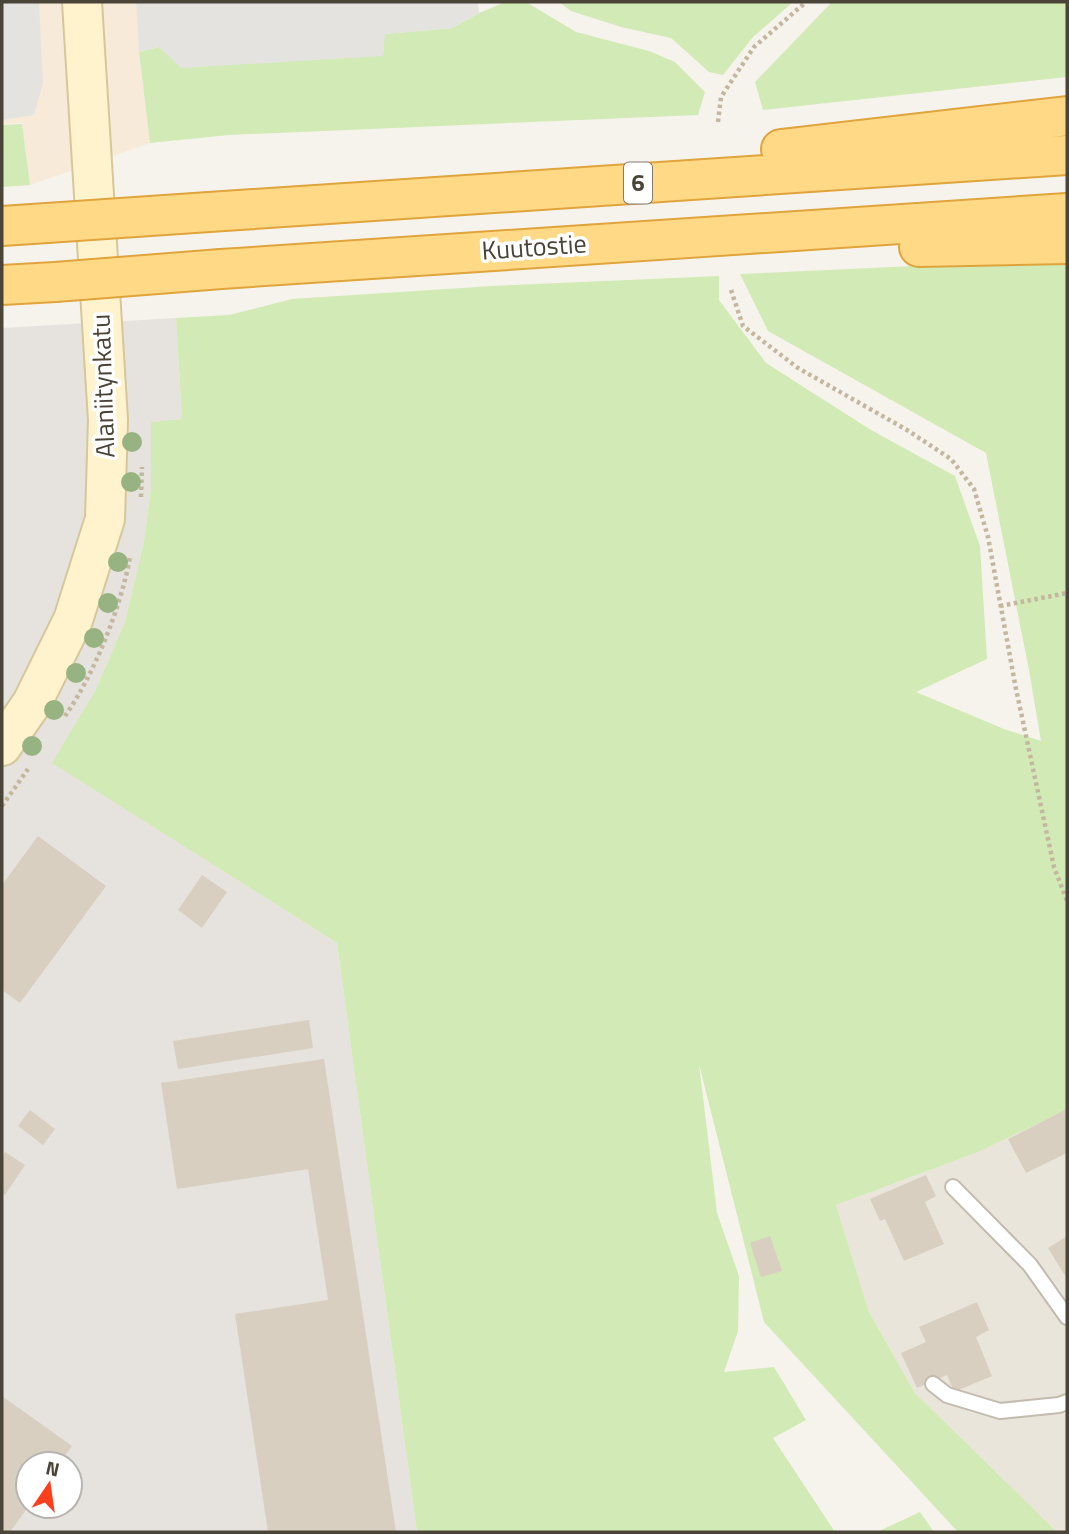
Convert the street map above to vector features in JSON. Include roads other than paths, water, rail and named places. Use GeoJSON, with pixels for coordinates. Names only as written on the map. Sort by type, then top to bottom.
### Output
{"type":"FeatureCollection","features":[{"type":"Feature","properties":{"kind":"highway"},"geometry":{"type":"LineString","coordinates":[[260,209],[1067,116]]}},
{"type":"Feature","properties":{"kind":"highway","name":"6"},"geometry":{"type":"LineString","coordinates":[[2,226],[1067,155]]}},
{"type":"Feature","properties":{"kind":"highway","name":"Kuutostie"},"geometry":{"type":"LineString","coordinates":[[2,285],[266,264],[1067,213]]}},
{"type":"Feature","properties":{"kind":"highway"},"geometry":{"type":"LineString","coordinates":[[266,264],[1067,244]]}},
{"type":"Feature","properties":{"kind":"main road","name":"Alaniitynkatu"},"geometry":{"type":"LineString","coordinates":[[2,746],[32,704],[74,620],[105,519],[108,420],[82,2]]}},
{"type":"Feature","properties":{"kind":"lane"},"geometry":{"type":"LineString","coordinates":[[953,1187],[1030,1265],[1067,1317]]}},
{"type":"Feature","properties":{"kind":"lane"},"geometry":{"type":"LineString","coordinates":[[933,1384],[947,1395],[1000,1411],[1067,1402]]}}]}
